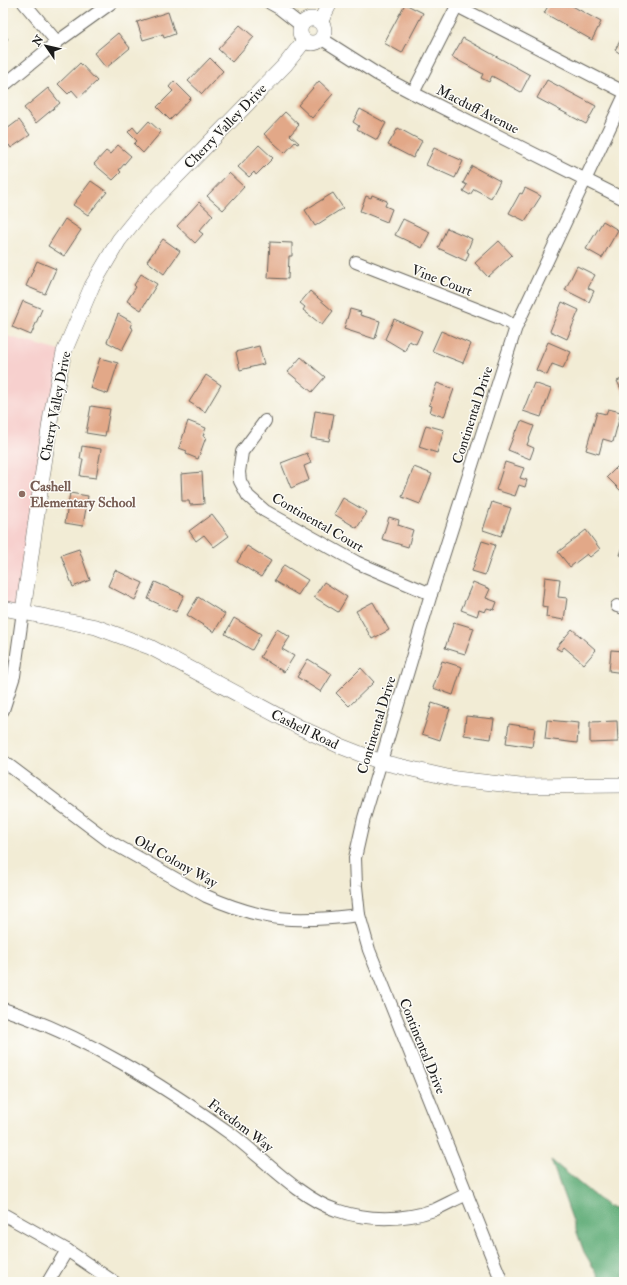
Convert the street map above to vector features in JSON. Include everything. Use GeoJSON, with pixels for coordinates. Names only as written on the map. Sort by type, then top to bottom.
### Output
{"type":"FeatureCollection","features":[{"type":"Feature","properties":{"kind":"street"},"geometry":{"type":"LineString","coordinates":[[24,3],[57,42]]}},
{"type":"Feature","properties":{"kind":"street"},"geometry":{"type":"LineString","coordinates":[[3,86],[57,42],[111,3]]}},
{"type":"Feature","properties":{"kind":"street"},"geometry":{"type":"LineString","coordinates":[[270,3],[302,26]]}},
{"type":"Feature","properties":{"kind":"street"},"geometry":{"type":"LineString","coordinates":[[320,22],[330,3]]}},
{"type":"Feature","properties":{"kind":"street"},"geometry":{"type":"LineString","coordinates":[[413,93],[457,6],[624,92]]}},
{"type":"Feature","properties":{"kind":"street"},"geometry":{"type":"LineString","coordinates":[[310,19],[320,22],[324,27],[322,39],[317,43],[310,43],[304,40],[301,36],[302,26],[310,19]]}},
{"type":"Feature","properties":{"kind":"street","name":"Macduff Avenue"},"geometry":{"type":"LineString","coordinates":[[322,39],[377,74],[624,199]]}},
{"type":"Feature","properties":{"kind":"street","name":"Cherry Valley Drive"},"geometry":{"type":"LineString","coordinates":[[3,710],[14,676],[51,415],[57,385],[64,352],[92,286],[119,240],[140,214],[285,65],[304,40]]}},
{"type":"Feature","properties":{"kind":"street","name":"Continental Drive"},"geometry":{"type":"LineString","coordinates":[[502,1282],[385,991],[359,915],[356,886],[356,858],[364,818],[431,594],[516,327],[584,179],[624,97]]}},
{"type":"Feature","properties":{"kind":"street","name":"Vine Court"},"geometry":{"type":"LineString","coordinates":[[356,262],[502,319],[516,327]]}},
{"type":"Feature","properties":{"kind":"street","name":"Continental Court"},"geometry":{"type":"LineString","coordinates":[[265,421],[242,452],[239,472],[240,481],[248,496],[265,511],[358,563],[431,594]]}},
{"type":"Feature","properties":{"kind":"street","name":"Cashell Road"},"geometry":{"type":"LineString","coordinates":[[3,608],[24,611],[96,627],[150,647],[299,727],[340,746],[381,762],[456,779],[520,786],[624,785]]}},
{"type":"Feature","properties":{"kind":"street","name":"Old Colony Way"},"geometry":{"type":"LineString","coordinates":[[3,761],[109,841],[206,896],[223,904],[250,914],[281,920],[320,920],[359,915]]}},
{"type":"Feature","properties":{"kind":"street","name":"Freedom Way"},"geometry":{"type":"LineString","coordinates":[[3,1009],[38,1021],[88,1044],[175,1095],[232,1135],[307,1195],[335,1210],[372,1218],[403,1218],[434,1210],[467,1194]]}},
{"type":"Feature","properties":{"kind":"street"},"geometry":{"type":"LineString","coordinates":[[3,1214],[67,1250],[114,1282]]}},
{"type":"Feature","properties":{"kind":"street"},"geometry":{"type":"LineString","coordinates":[[48,1282],[67,1250]]}},
{"type":"Feature","properties":{"kind":"shaded area","name":"Cashell Elementary School"},"geometry":{"type":"Polygon","coordinates":[[[3,335],[64,352],[23,611],[3,608],[3,335]]]}},
{"type":"Feature","properties":{"kind":"green space"},"geometry":{"type":"Polygon","coordinates":[[[551,1160],[607,1206],[624,1210],[624,1282],[602,1282],[584,1252],[551,1160]]]}},
{"type":"Feature","properties":{"kind":"building"},"geometry":{"type":"Polygon","coordinates":[[[550,3],[567,3],[601,22],[592,40],[544,13],[550,3]]]}},
{"type":"Feature","properties":{"kind":"building"},"geometry":{"type":"Polygon","coordinates":[[[405,4],[423,13],[402,53],[384,43],[405,4]]]}},
{"type":"Feature","properties":{"kind":"building"},"geometry":{"type":"Polygon","coordinates":[[[168,12],[175,34],[164,38],[163,34],[143,40],[137,22],[168,12]]]}},
{"type":"Feature","properties":{"kind":"building"},"geometry":{"type":"Polygon","coordinates":[[[240,25],[254,37],[232,62],[218,49],[240,25]]]}},
{"type":"Feature","properties":{"kind":"building"},"geometry":{"type":"Polygon","coordinates":[[[3,33],[8,39],[3,43],[3,33]]]}},
{"type":"Feature","properties":{"kind":"building"},"geometry":{"type":"Polygon","coordinates":[[[118,33],[130,48],[106,68],[94,53],[118,33]]]}},
{"type":"Feature","properties":{"kind":"building"},"geometry":{"type":"Polygon","coordinates":[[[624,34],[624,56],[615,50],[624,34]]]}},
{"type":"Feature","properties":{"kind":"building"},"geometry":{"type":"Polygon","coordinates":[[[463,38],[530,75],[521,92],[492,76],[489,82],[481,78],[483,74],[452,57],[463,38]]]}},
{"type":"Feature","properties":{"kind":"building"},"geometry":{"type":"Polygon","coordinates":[[[210,58],[223,71],[202,94],[188,81],[210,58]]]}},
{"type":"Feature","properties":{"kind":"building"},"geometry":{"type":"Polygon","coordinates":[[[80,63],[97,81],[79,98],[72,90],[68,94],[58,84],[80,63]]]}},
{"type":"Feature","properties":{"kind":"building"},"geometry":{"type":"Polygon","coordinates":[[[547,80],[596,106],[586,124],[537,98],[547,80]]]}},
{"type":"Feature","properties":{"kind":"building"},"geometry":{"type":"Polygon","coordinates":[[[174,81],[191,98],[170,120],[157,107],[173,91],[169,87],[174,81]]]}},
{"type":"Feature","properties":{"kind":"building"},"geometry":{"type":"Polygon","coordinates":[[[319,81],[333,94],[312,118],[298,105],[319,81]]]}},
{"type":"Feature","properties":{"kind":"building"},"geometry":{"type":"Polygon","coordinates":[[[48,88],[60,103],[36,123],[24,108],[48,88]]]}},
{"type":"Feature","properties":{"kind":"building"},"geometry":{"type":"Polygon","coordinates":[[[360,109],[386,123],[377,140],[357,129],[359,126],[353,122],[360,109]]]}},
{"type":"Feature","properties":{"kind":"building"},"geometry":{"type":"Polygon","coordinates":[[[285,112],[299,125],[290,135],[299,143],[297,144],[295,142],[285,153],[264,134],[285,112]]]}},
{"type":"Feature","properties":{"kind":"building"},"geometry":{"type":"Polygon","coordinates":[[[19,120],[30,135],[11,148],[9,145],[3,149],[3,132],[19,120]]]}},
{"type":"Feature","properties":{"kind":"building"},"geometry":{"type":"Polygon","coordinates":[[[149,121],[161,132],[143,153],[134,144],[137,141],[128,132],[133,127],[138,133],[149,121]]]}},
{"type":"Feature","properties":{"kind":"building"},"geometry":{"type":"Polygon","coordinates":[[[398,128],[422,141],[413,158],[388,145],[398,128]]]}},
{"type":"Feature","properties":{"kind":"building"},"geometry":{"type":"Polygon","coordinates":[[[118,145],[131,156],[119,170],[121,172],[113,180],[94,164],[106,151],[110,154],[118,145]]]}},
{"type":"Feature","properties":{"kind":"building"},"geometry":{"type":"Polygon","coordinates":[[[259,145],[273,158],[256,175],[254,172],[249,177],[238,167],[259,145]]]}},
{"type":"Feature","properties":{"kind":"building"},"geometry":{"type":"Polygon","coordinates":[[[434,148],[463,161],[455,178],[426,165],[434,148]]]}},
{"type":"Feature","properties":{"kind":"building"},"geometry":{"type":"Polygon","coordinates":[[[472,166],[500,181],[491,198],[474,189],[470,195],[463,191],[467,185],[463,183],[472,166]]]}},
{"type":"Feature","properties":{"kind":"building"},"geometry":{"type":"Polygon","coordinates":[[[229,173],[244,187],[223,210],[207,196],[229,173]]]}},
{"type":"Feature","properties":{"kind":"building"},"geometry":{"type":"Polygon","coordinates":[[[91,181],[107,192],[88,215],[73,205],[91,181]]]}},
{"type":"Feature","properties":{"kind":"building"},"geometry":{"type":"Polygon","coordinates":[[[525,188],[541,196],[525,221],[509,213],[520,193],[522,194],[525,188]]]}},
{"type":"Feature","properties":{"kind":"building"},"geometry":{"type":"Polygon","coordinates":[[[333,193],[343,208],[315,226],[305,210],[333,193]]]}},
{"type":"Feature","properties":{"kind":"building"},"geometry":{"type":"Polygon","coordinates":[[[372,195],[387,201],[385,206],[392,209],[387,222],[360,211],[366,196],[371,198],[372,195]]]}},
{"type":"Feature","properties":{"kind":"building"},"geometry":{"type":"Polygon","coordinates":[[[199,202],[213,215],[199,231],[203,234],[195,243],[177,226],[199,202]]]}},
{"type":"Feature","properties":{"kind":"building"},"geometry":{"type":"Polygon","coordinates":[[[65,219],[81,230],[64,256],[48,246],[65,219]]]}},
{"type":"Feature","properties":{"kind":"building"},"geometry":{"type":"Polygon","coordinates":[[[403,219],[430,232],[422,248],[395,235],[403,219]]]}},
{"type":"Feature","properties":{"kind":"building"},"geometry":{"type":"Polygon","coordinates":[[[603,221],[618,230],[602,258],[586,249],[603,221]]]}},
{"type":"Feature","properties":{"kind":"building"},"geometry":{"type":"Polygon","coordinates":[[[447,228],[472,239],[467,252],[469,253],[466,261],[438,248],[447,228]]]}},
{"type":"Feature","properties":{"kind":"building"},"geometry":{"type":"Polygon","coordinates":[[[163,239],[180,251],[164,274],[147,261],[163,239]]]}},
{"type":"Feature","properties":{"kind":"building"},"geometry":{"type":"Polygon","coordinates":[[[499,241],[512,255],[488,277],[475,263],[499,241]]]}},
{"type":"Feature","properties":{"kind":"building"},"geometry":{"type":"Polygon","coordinates":[[[270,242],[292,243],[292,256],[289,256],[288,279],[268,278],[270,242]]]}},
{"type":"Feature","properties":{"kind":"building"},"geometry":{"type":"Polygon","coordinates":[[[37,261],[56,269],[45,294],[26,286],[37,261]]]}},
{"type":"Feature","properties":{"kind":"building"},"geometry":{"type":"Polygon","coordinates":[[[577,266],[595,275],[588,288],[594,291],[589,302],[565,290],[577,266]]]}},
{"type":"Feature","properties":{"kind":"building"},"geometry":{"type":"Polygon","coordinates":[[[141,274],[157,284],[141,310],[127,301],[136,287],[134,285],[141,274]]]}},
{"type":"Feature","properties":{"kind":"building"},"geometry":{"type":"Polygon","coordinates":[[[310,291],[333,311],[322,325],[303,310],[305,307],[300,303],[310,291]]]}},
{"type":"Feature","properties":{"kind":"building"},"geometry":{"type":"Polygon","coordinates":[[[23,301],[42,309],[31,335],[12,327],[23,301]]]}},
{"type":"Feature","properties":{"kind":"building"},"geometry":{"type":"Polygon","coordinates":[[[562,302],[579,310],[567,339],[550,331],[562,302]]]}},
{"type":"Feature","properties":{"kind":"building"},"geometry":{"type":"Polygon","coordinates":[[[350,309],[361,312],[360,315],[380,321],[375,339],[344,329],[350,309]]]}},
{"type":"Feature","properties":{"kind":"building"},"geometry":{"type":"Polygon","coordinates":[[[118,314],[132,322],[130,327],[133,329],[122,350],[107,342],[118,314]]]}},
{"type":"Feature","properties":{"kind":"building"},"geometry":{"type":"Polygon","coordinates":[[[394,319],[422,331],[416,344],[409,341],[405,351],[385,339],[394,319]]]}},
{"type":"Feature","properties":{"kind":"building"},"geometry":{"type":"Polygon","coordinates":[[[441,331],[471,344],[463,363],[432,351],[441,331]]]}},
{"type":"Feature","properties":{"kind":"building"},"geometry":{"type":"Polygon","coordinates":[[[548,342],[571,352],[563,368],[552,364],[547,375],[536,370],[548,342]]]}},
{"type":"Feature","properties":{"kind":"building"},"geometry":{"type":"Polygon","coordinates":[[[259,346],[264,364],[240,370],[236,352],[259,346]]]}},
{"type":"Feature","properties":{"kind":"building"},"geometry":{"type":"Polygon","coordinates":[[[301,357],[325,377],[312,392],[288,372],[301,357]]]}},
{"type":"Feature","properties":{"kind":"building"},"geometry":{"type":"Polygon","coordinates":[[[100,358],[118,363],[108,394],[90,388],[100,358]]]}},
{"type":"Feature","properties":{"kind":"building"},"geometry":{"type":"Polygon","coordinates":[[[206,375],[221,385],[205,412],[189,402],[206,375]]]}},
{"type":"Feature","properties":{"kind":"building"},"geometry":{"type":"Polygon","coordinates":[[[624,378],[624,395],[617,381],[624,378]]]}},
{"type":"Feature","properties":{"kind":"building"},"geometry":{"type":"Polygon","coordinates":[[[437,383],[454,389],[444,417],[430,412],[432,406],[429,405],[437,383]]]}},
{"type":"Feature","properties":{"kind":"building"},"geometry":{"type":"Polygon","coordinates":[[[534,383],[551,389],[541,417],[523,411],[534,383]]]}},
{"type":"Feature","properties":{"kind":"building"},"geometry":{"type":"Polygon","coordinates":[[[91,406],[110,409],[105,436],[86,433],[91,406]]]}},
{"type":"Feature","properties":{"kind":"building"},"geometry":{"type":"Polygon","coordinates":[[[608,409],[621,412],[613,442],[603,439],[599,454],[586,450],[597,412],[606,414],[608,409]]]}},
{"type":"Feature","properties":{"kind":"building"},"geometry":{"type":"Polygon","coordinates":[[[315,411],[334,414],[329,441],[311,438],[315,411]]]}},
{"type":"Feature","properties":{"kind":"building"},"geometry":{"type":"Polygon","coordinates":[[[188,421],[206,428],[203,436],[206,437],[198,459],[186,454],[187,451],[179,448],[188,421]]]}},
{"type":"Feature","properties":{"kind":"building"},"geometry":{"type":"Polygon","coordinates":[[[521,421],[534,426],[527,445],[534,448],[530,459],[508,450],[521,421]]]}},
{"type":"Feature","properties":{"kind":"building"},"geometry":{"type":"Polygon","coordinates":[[[426,425],[444,430],[437,453],[419,447],[426,425]]]}},
{"type":"Feature","properties":{"kind":"building"},"geometry":{"type":"Polygon","coordinates":[[[82,446],[101,449],[96,478],[80,476],[83,459],[80,459],[82,446]]]}},
{"type":"Feature","properties":{"kind":"building"},"geometry":{"type":"Polygon","coordinates":[[[307,453],[311,463],[304,466],[309,480],[291,488],[281,463],[307,453]]]}},
{"type":"Feature","properties":{"kind":"building"},"geometry":{"type":"Polygon","coordinates":[[[505,462],[524,468],[520,478],[527,480],[525,487],[519,485],[515,496],[496,490],[505,462]]]}},
{"type":"Feature","properties":{"kind":"building"},"geometry":{"type":"Polygon","coordinates":[[[618,466],[624,472],[624,494],[607,477],[618,466]]]}},
{"type":"Feature","properties":{"kind":"building"},"geometry":{"type":"Polygon","coordinates":[[[414,467],[432,474],[420,504],[402,497],[414,467]]]}},
{"type":"Feature","properties":{"kind":"building"},"geometry":{"type":"Polygon","coordinates":[[[202,472],[204,504],[190,505],[189,501],[182,501],[181,474],[202,472]]]}},
{"type":"Feature","properties":{"kind":"building"},"geometry":{"type":"Polygon","coordinates":[[[70,493],[88,496],[83,526],[65,523],[70,493]]]}},
{"type":"Feature","properties":{"kind":"building"},"geometry":{"type":"Polygon","coordinates":[[[343,498],[367,512],[357,528],[334,514],[343,498]]]}},
{"type":"Feature","properties":{"kind":"building"},"geometry":{"type":"Polygon","coordinates":[[[492,502],[511,508],[501,536],[483,530],[492,502]]]}},
{"type":"Feature","properties":{"kind":"building"},"geometry":{"type":"Polygon","coordinates":[[[212,514],[229,536],[214,547],[204,535],[196,541],[189,531],[212,514]]]}},
{"type":"Feature","properties":{"kind":"building"},"geometry":{"type":"Polygon","coordinates":[[[389,517],[399,520],[398,525],[413,530],[408,547],[382,539],[389,517]]]}},
{"type":"Feature","properties":{"kind":"building"},"geometry":{"type":"Polygon","coordinates":[[[586,530],[600,549],[590,557],[587,554],[570,567],[558,552],[586,530]]]}},
{"type":"Feature","properties":{"kind":"building"},"geometry":{"type":"Polygon","coordinates":[[[482,541],[495,545],[485,575],[472,571],[482,541]]]}},
{"type":"Feature","properties":{"kind":"building"},"geometry":{"type":"Polygon","coordinates":[[[624,544],[624,556],[620,555],[624,544]]]}},
{"type":"Feature","properties":{"kind":"building"},"geometry":{"type":"Polygon","coordinates":[[[247,546],[271,561],[261,577],[237,562],[247,546]]]}},
{"type":"Feature","properties":{"kind":"building"},"geometry":{"type":"Polygon","coordinates":[[[79,549],[90,580],[73,587],[61,555],[79,549]]]}},
{"type":"Feature","properties":{"kind":"building"},"geometry":{"type":"Polygon","coordinates":[[[284,565],[308,580],[298,595],[274,581],[284,565]]]}},
{"type":"Feature","properties":{"kind":"building"},"geometry":{"type":"Polygon","coordinates":[[[115,570],[143,583],[135,600],[108,586],[115,570]]]}},
{"type":"Feature","properties":{"kind":"building"},"geometry":{"type":"Polygon","coordinates":[[[545,577],[560,579],[558,597],[567,598],[564,620],[546,617],[547,607],[542,606],[545,577]]]}},
{"type":"Feature","properties":{"kind":"building"},"geometry":{"type":"Polygon","coordinates":[[[155,582],[184,595],[176,612],[148,599],[155,582]]]}},
{"type":"Feature","properties":{"kind":"building"},"geometry":{"type":"Polygon","coordinates":[[[324,582],[347,597],[338,612],[314,597],[324,582]]]}},
{"type":"Feature","properties":{"kind":"building"},"geometry":{"type":"Polygon","coordinates":[[[473,582],[490,589],[486,598],[497,602],[494,610],[487,608],[485,612],[479,610],[477,616],[461,610],[473,582]]]}},
{"type":"Feature","properties":{"kind":"building"},"geometry":{"type":"Polygon","coordinates":[[[198,597],[225,614],[214,632],[187,615],[198,597]]]}},
{"type":"Feature","properties":{"kind":"building"},"geometry":{"type":"Polygon","coordinates":[[[373,602],[389,630],[372,639],[356,611],[373,602]]]}},
{"type":"Feature","properties":{"kind":"building"},"geometry":{"type":"Polygon","coordinates":[[[234,618],[261,634],[252,650],[225,634],[234,618]]]}},
{"type":"Feature","properties":{"kind":"building"},"geometry":{"type":"Polygon","coordinates":[[[454,622],[474,628],[465,654],[445,648],[454,622]]]}},
{"type":"Feature","properties":{"kind":"building"},"geometry":{"type":"Polygon","coordinates":[[[277,629],[290,637],[282,649],[294,656],[284,672],[260,657],[277,629]]]}},
{"type":"Feature","properties":{"kind":"building"},"geometry":{"type":"Polygon","coordinates":[[[572,629],[596,650],[584,664],[564,647],[561,651],[556,648],[572,629]]]}},
{"type":"Feature","properties":{"kind":"building"},"geometry":{"type":"Polygon","coordinates":[[[611,650],[624,651],[624,673],[609,671],[611,650]]]}},
{"type":"Feature","properties":{"kind":"building"},"geometry":{"type":"Polygon","coordinates":[[[308,659],[332,674],[321,692],[297,677],[308,659]]]}},
{"type":"Feature","properties":{"kind":"building"},"geometry":{"type":"Polygon","coordinates":[[[442,661],[462,667],[453,695],[433,688],[442,661]]]}},
{"type":"Feature","properties":{"kind":"building"},"geometry":{"type":"Polygon","coordinates":[[[361,668],[374,682],[349,706],[336,693],[361,668]]]}},
{"type":"Feature","properties":{"kind":"building"},"geometry":{"type":"Polygon","coordinates":[[[432,703],[450,709],[440,740],[422,734],[432,703]]]}},
{"type":"Feature","properties":{"kind":"building"},"geometry":{"type":"Polygon","coordinates":[[[466,716],[494,719],[491,739],[464,735],[466,716]]]}},
{"type":"Feature","properties":{"kind":"building"},"geometry":{"type":"Polygon","coordinates":[[[547,720],[579,723],[577,743],[545,739],[547,720]]]}},
{"type":"Feature","properties":{"kind":"building"},"geometry":{"type":"Polygon","coordinates":[[[617,721],[618,742],[590,743],[590,722],[617,721]]]}},
{"type":"Feature","properties":{"kind":"building"},"geometry":{"type":"Polygon","coordinates":[[[509,724],[535,728],[532,747],[506,743],[509,724]]]}},
{"type":"Feature","properties":{"kind":"place","name":"Cashell Elementary School"},"geometry":{"type":"Point","coordinates":[22,494]}}]}
